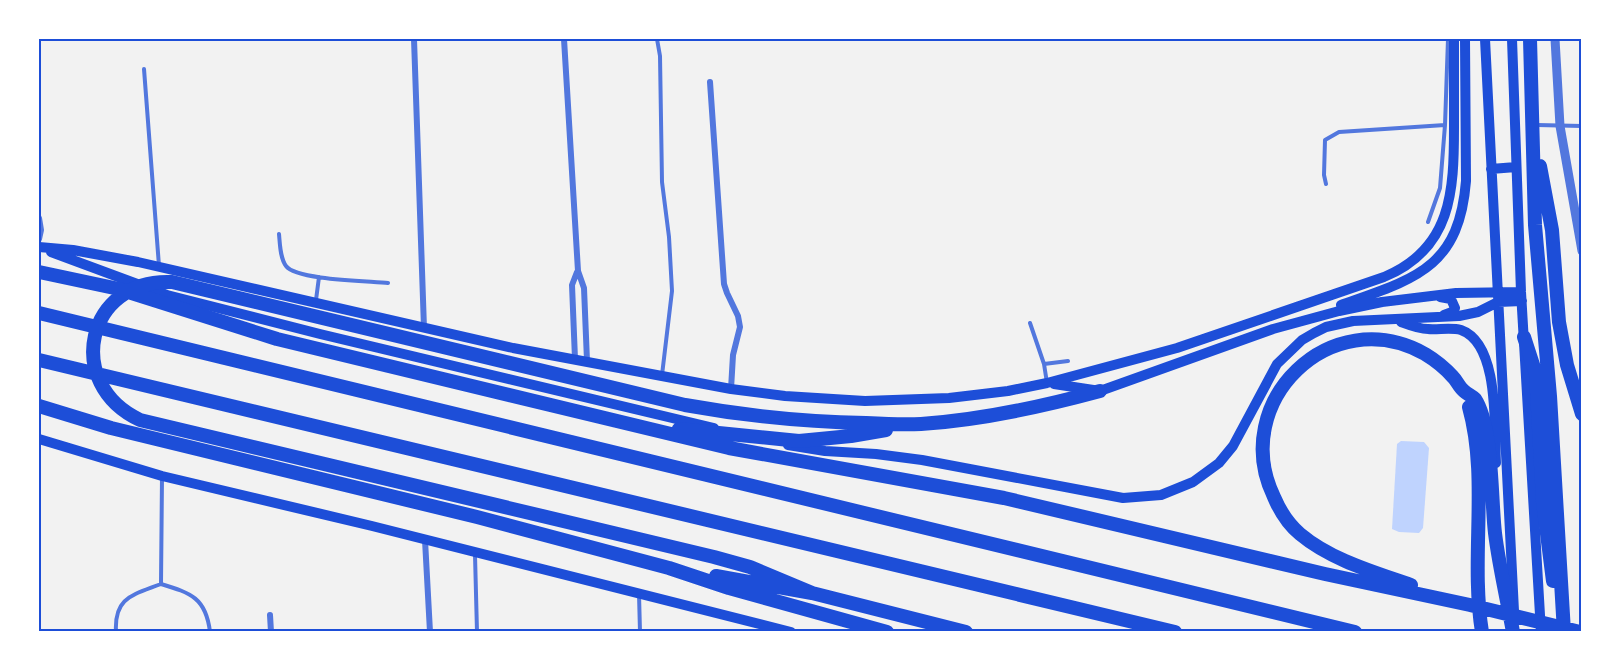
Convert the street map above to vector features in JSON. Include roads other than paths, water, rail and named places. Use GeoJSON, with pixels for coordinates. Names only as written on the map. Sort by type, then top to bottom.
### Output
{"type":"FeatureCollection","features":[{"type":"Feature","properties":{"kind":"highway"},"geometry":{"type":"LineString","coordinates":[[1530,39],[1535,225],[1549,385],[1564,632]]}},
{"type":"Feature","properties":{"kind":"highway"},"geometry":{"type":"LineString","coordinates":[[1533,125],[1552,230],[1557,298],[1565,355],[1582,414]]}},
{"type":"Feature","properties":{"kind":"highway"},"geometry":{"type":"LineString","coordinates":[[39,272],[119,289],[278,339],[729,448],[962,489],[1580,632]]}},
{"type":"Feature","properties":{"kind":"highway"},"geometry":{"type":"LineString","coordinates":[[812,593],[750,567],[714,557],[155,424],[128,414],[112,401],[100,383],[96,373],[93,345],[95,333],[102,316],[119,297],[138,286],[155,282],[172,282],[685,405],[756,417],[812,422],[919,424]]}},
{"type":"Feature","properties":{"kind":"highway"},"geometry":{"type":"LineString","coordinates":[[39,314],[1355,632]]}},
{"type":"Feature","properties":{"kind":"highway"},"geometry":{"type":"LineString","coordinates":[[1524,337],[1536,374],[1544,502],[1557,632]]}},
{"type":"Feature","properties":{"kind":"highway"},"geometry":{"type":"LineString","coordinates":[[1470,605],[1354,564],[1311,542],[1289,523],[1270,488],[1262,455],[1266,423],[1279,392],[1293,373],[1308,360],[1335,345],[1352,340],[1377,340],[1414,349],[1426,355],[1446,370],[1463,391],[1474,399],[1487,436],[1495,536],[1514,632]]}},
{"type":"Feature","properties":{"kind":"highway"},"geometry":{"type":"LineString","coordinates":[[39,360],[1175,632]]}},
{"type":"Feature","properties":{"kind":"highway"},"geometry":{"type":"LineString","coordinates":[[649,429],[685,429],[799,441],[1006,414],[1100,391]]}},
{"type":"Feature","properties":{"kind":"highway"},"geometry":{"type":"LineString","coordinates":[[1463,391],[1477,444],[1477,584],[1482,632]]}},
{"type":"Feature","properties":{"kind":"highway"},"geometry":{"type":"LineString","coordinates":[[39,406],[111,428],[466,514],[669,568],[729,588],[887,632]]}},
{"type":"Feature","properties":{"kind":"highway"},"geometry":{"type":"LineString","coordinates":[[669,568],[812,593],[966,632]]}},
{"type":"Feature","properties":{"kind":"main road"},"geometry":{"type":"LineString","coordinates":[[39,247],[73,250],[159,266],[513,348],[731,389],[785,396],[866,401],[948,398],[999,392],[1047,383],[1177,348],[1384,277],[1417,258],[1429,245],[1445,218],[1451,193],[1454,152],[1454,39]]}},
{"type":"Feature","properties":{"kind":"main road"},"geometry":{"type":"LineString","coordinates":[[1047,383],[1100,391],[1404,283],[1420,274],[1447,248],[1459,224],[1464,204],[1466,181],[1465,39]]}},
{"type":"Feature","properties":{"kind":"main road"},"geometry":{"type":"LineString","coordinates":[[1485,39],[1514,632]]}},
{"type":"Feature","properties":{"kind":"main road"},"geometry":{"type":"LineString","coordinates":[[1512,39],[1522,297],[1541,632]]}},
{"type":"Feature","properties":{"kind":"main road"},"geometry":{"type":"LineString","coordinates":[[1491,169],[1516,167]]}},
{"type":"Feature","properties":{"kind":"main road"},"geometry":{"type":"LineString","coordinates":[[39,247],[167,295],[293,328],[802,448],[922,460],[1123,498],[1150,497],[1178,489],[1208,472],[1226,455],[1239,436],[1270,373],[1281,359],[1302,340],[1320,330],[1340,323],[1459,316],[1478,312],[1498,298]]}},
{"type":"Feature","properties":{"kind":"main road"},"geometry":{"type":"LineString","coordinates":[[216,307],[211,296],[213,288],[219,285],[253,288]]}},
{"type":"Feature","properties":{"kind":"main road"},"geometry":{"type":"LineString","coordinates":[[1273,329],[1361,306],[1431,296],[1476,291],[1498,298],[1522,297]]}},
{"type":"Feature","properties":{"kind":"main road"},"geometry":{"type":"LineString","coordinates":[[216,307],[291,296]]}},
{"type":"Feature","properties":{"kind":"main road"},"geometry":{"type":"LineString","coordinates":[[1431,296],[1446,297],[1455,303],[1452,312],[1433,317]]}},
{"type":"Feature","properties":{"kind":"main road"},"geometry":{"type":"LineString","coordinates":[[1392,320],[1425,329],[1461,330],[1479,343],[1485,354],[1492,393],[1498,497],[1510,537]]}},
{"type":"Feature","properties":{"kind":"main road"},"geometry":{"type":"LineString","coordinates":[[39,439],[162,476],[791,632]]}},
{"type":"Feature","properties":{"kind":"street"},"geometry":{"type":"LineString","coordinates":[[414,39],[424,328]]}},
{"type":"Feature","properties":{"kind":"street"},"geometry":{"type":"LineString","coordinates":[[564,39],[578,271],[584,288],[587,361]]}},
{"type":"Feature","properties":{"kind":"street"},"geometry":{"type":"LineString","coordinates":[[1555,39],[1560,126],[1582,251]]}},
{"type":"Feature","properties":{"kind":"street"},"geometry":{"type":"LineString","coordinates":[[710,82],[724,284],[738,316],[740,327],[733,356],[731,389]]}},
{"type":"Feature","properties":{"kind":"street"},"geometry":{"type":"LineString","coordinates":[[39,218],[41,230],[39,239]]}},
{"type":"Feature","properties":{"kind":"street"},"geometry":{"type":"LineString","coordinates":[[575,359],[572,285],[578,271]]}},
{"type":"Feature","properties":{"kind":"street"},"geometry":{"type":"LineString","coordinates":[[425,540],[430,632]]}},
{"type":"Feature","properties":{"kind":"street"},"geometry":{"type":"LineString","coordinates":[[270,615],[271,632]]}},
{"type":"Feature","properties":{"kind":"lane"},"geometry":{"type":"LineString","coordinates":[[657,39],[660,57],[662,182],[669,237],[672,291],[662,376]]}},
{"type":"Feature","properties":{"kind":"lane"},"geometry":{"type":"LineString","coordinates":[[1428,222],[1440,188],[1448,39]]}},
{"type":"Feature","properties":{"kind":"lane"},"geometry":{"type":"LineString","coordinates":[[144,69],[159,266]]}},
{"type":"Feature","properties":{"kind":"lane"},"geometry":{"type":"LineString","coordinates":[[1326,184],[1325,140],[1339,132],[1445,125]]}},
{"type":"Feature","properties":{"kind":"lane"},"geometry":{"type":"LineString","coordinates":[[1533,125],[1582,126]]}},
{"type":"Feature","properties":{"kind":"lane"},"geometry":{"type":"LineString","coordinates":[[279,234],[283,259],[287,268],[293,272],[320,278],[388,283]]}},
{"type":"Feature","properties":{"kind":"lane"},"geometry":{"type":"LineString","coordinates":[[316,302],[320,278]]}},
{"type":"Feature","properties":{"kind":"lane"},"geometry":{"type":"LineString","coordinates":[[1030,323],[1044,364],[1047,383]]}},
{"type":"Feature","properties":{"kind":"lane"},"geometry":{"type":"LineString","coordinates":[[1044,364],[1068,361]]}},
{"type":"Feature","properties":{"kind":"lane"},"geometry":{"type":"LineString","coordinates":[[161,584],[162,476]]}},
{"type":"Feature","properties":{"kind":"lane"},"geometry":{"type":"LineString","coordinates":[[475,553],[477,632]]}},
{"type":"Feature","properties":{"kind":"lane"},"geometry":{"type":"LineString","coordinates":[[116,632],[118,612],[122,602],[131,595],[161,584],[186,591],[196,598],[208,616],[210,632]]}},
{"type":"Feature","properties":{"kind":"lane"},"geometry":{"type":"LineString","coordinates":[[639,593],[640,632]]}},
{"type":"Feature","properties":{"kind":"water"},"geometry":{"type":"Polygon","coordinates":[[[1401,441],[1424,442],[1429,448],[1423,528],[1419,533],[1399,532],[1392,529],[1397,444],[1401,441]]]}}]}
